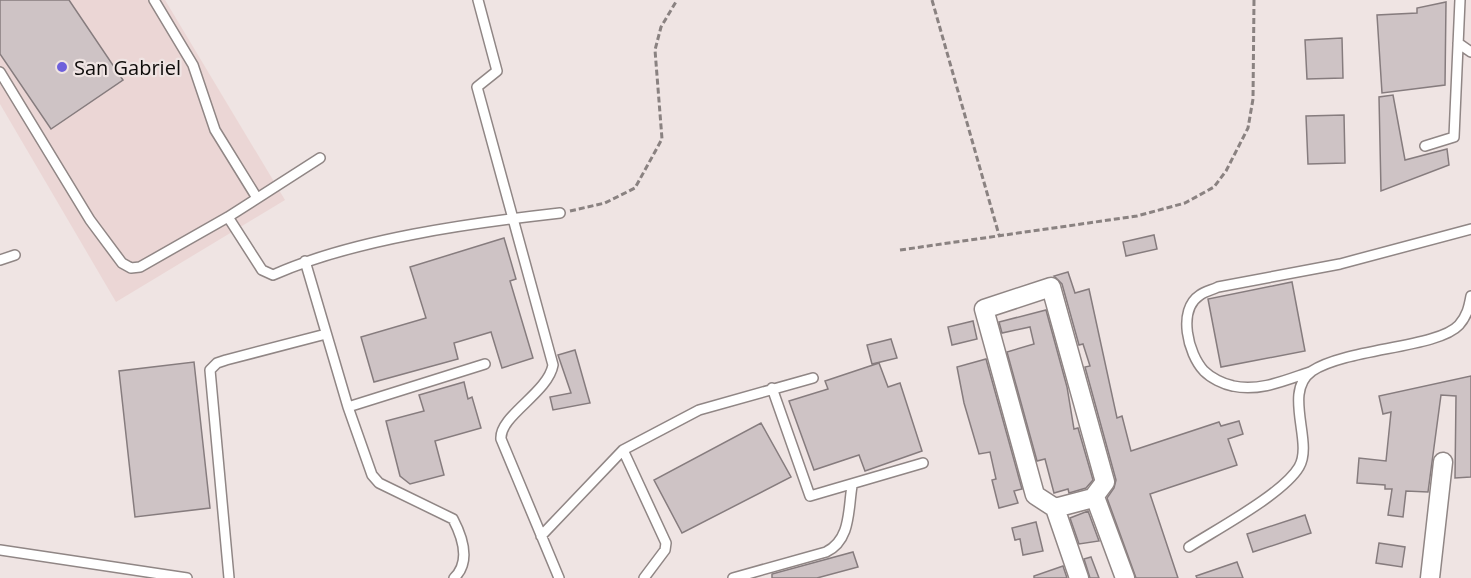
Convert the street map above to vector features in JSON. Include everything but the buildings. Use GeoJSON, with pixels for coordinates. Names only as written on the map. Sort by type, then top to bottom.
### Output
{"type":"FeatureCollection","features":[{"type":"Feature","properties":{"kind":"street"},"geometry":{"type":"LineString","coordinates":[[1055,508],[1095,497],[1104,484],[1104,479],[1050,287],[984,309],[1035,495],[1055,508],[1079,578]]}},
{"type":"Feature","properties":{"kind":"street"},"geometry":{"type":"LineString","coordinates":[[1430,578],[1443,462]]}},
{"type":"Feature","properties":{"kind":"street"},"geometry":{"type":"LineString","coordinates":[[1095,497],[1125,578]]}},
{"type":"Feature","properties":{"kind":"lane"},"geometry":{"type":"LineString","coordinates":[[154,0],[193,65],[215,130],[257,198]]}},
{"type":"Feature","properties":{"kind":"lane"},"geometry":{"type":"LineString","coordinates":[[478,0],[496,71],[477,87],[552,364],[551,376],[501,433],[558,578]]}},
{"type":"Feature","properties":{"kind":"lane"},"geometry":{"type":"LineString","coordinates":[[1425,146],[1454,137],[1460,0]]}},
{"type":"Feature","properties":{"kind":"lane"},"geometry":{"type":"LineString","coordinates":[[1458,43],[1471,52]]}},
{"type":"Feature","properties":{"kind":"lane"},"geometry":{"type":"LineString","coordinates":[[0,72],[90,220],[122,263],[131,268],[140,267],[228,217],[320,158]]}},
{"type":"Feature","properties":{"kind":"lane"},"geometry":{"type":"LineString","coordinates":[[228,217],[262,270],[273,275],[305,261],[408,237],[513,218],[560,213]]}},
{"type":"Feature","properties":{"kind":"lane"},"geometry":{"type":"LineString","coordinates":[[1471,229],[1340,264],[1218,287],[1199,295],[1192,304],[1187,324],[1189,340],[1196,360],[1204,372],[1232,386],[1250,388],[1310,372],[1353,356],[1441,337],[1458,326],[1467,313],[1471,296]]}},
{"type":"Feature","properties":{"kind":"lane"},"geometry":{"type":"LineString","coordinates":[[0,260],[15,255]]}},
{"type":"Feature","properties":{"kind":"lane"},"geometry":{"type":"LineString","coordinates":[[305,261],[348,407],[374,479],[453,519],[465,557],[464,566],[454,578]]}},
{"type":"Feature","properties":{"kind":"lane"},"geometry":{"type":"LineString","coordinates":[[229,578],[210,370],[217,363],[226,360],[326,334]]}},
{"type":"Feature","properties":{"kind":"lane"},"geometry":{"type":"LineString","coordinates":[[348,407],[485,364]]}},
{"type":"Feature","properties":{"kind":"lane"},"geometry":{"type":"LineString","coordinates":[[1189,547],[1271,493],[1300,465],[1303,454],[1298,405],[1301,386],[1310,372]]}},
{"type":"Feature","properties":{"kind":"lane"},"geometry":{"type":"LineString","coordinates":[[541,536],[623,450],[699,410],[813,378]]}},
{"type":"Feature","properties":{"kind":"lane"},"geometry":{"type":"LineString","coordinates":[[772,388],[810,496],[852,486],[922,463]]}},
{"type":"Feature","properties":{"kind":"lane"},"geometry":{"type":"LineString","coordinates":[[623,450],[666,543],[665,550],[644,578]]}},
{"type":"Feature","properties":{"kind":"lane"},"geometry":{"type":"LineString","coordinates":[[733,578],[826,552],[838,546],[844,536],[852,486]]}},
{"type":"Feature","properties":{"kind":"lane"},"geometry":{"type":"LineString","coordinates":[[0,550],[187,578]]}},
{"type":"Feature","properties":{"kind":"path"},"geometry":{"type":"LineString","coordinates":[[560,213],[606,203],[635,188],[662,139],[655,50],[662,27],[677,0]]}},
{"type":"Feature","properties":{"kind":"path"},"geometry":{"type":"LineString","coordinates":[[932,0],[999,236]]}},
{"type":"Feature","properties":{"kind":"path"},"geometry":{"type":"LineString","coordinates":[[900,250],[1137,216],[1185,203],[1214,187],[1226,171],[1248,128],[1253,99],[1254,0]]}},
{"type":"Feature","properties":{"kind":"shaded area"},"geometry":{"type":"Polygon","coordinates":[[[0,0],[165,0],[285,200],[116,302],[0,104],[0,0]]]}},
{"type":"Feature","properties":{"kind":"place","name":"San Gabriel"},"geometry":{"type":"Point","coordinates":[62,67]}}]}
